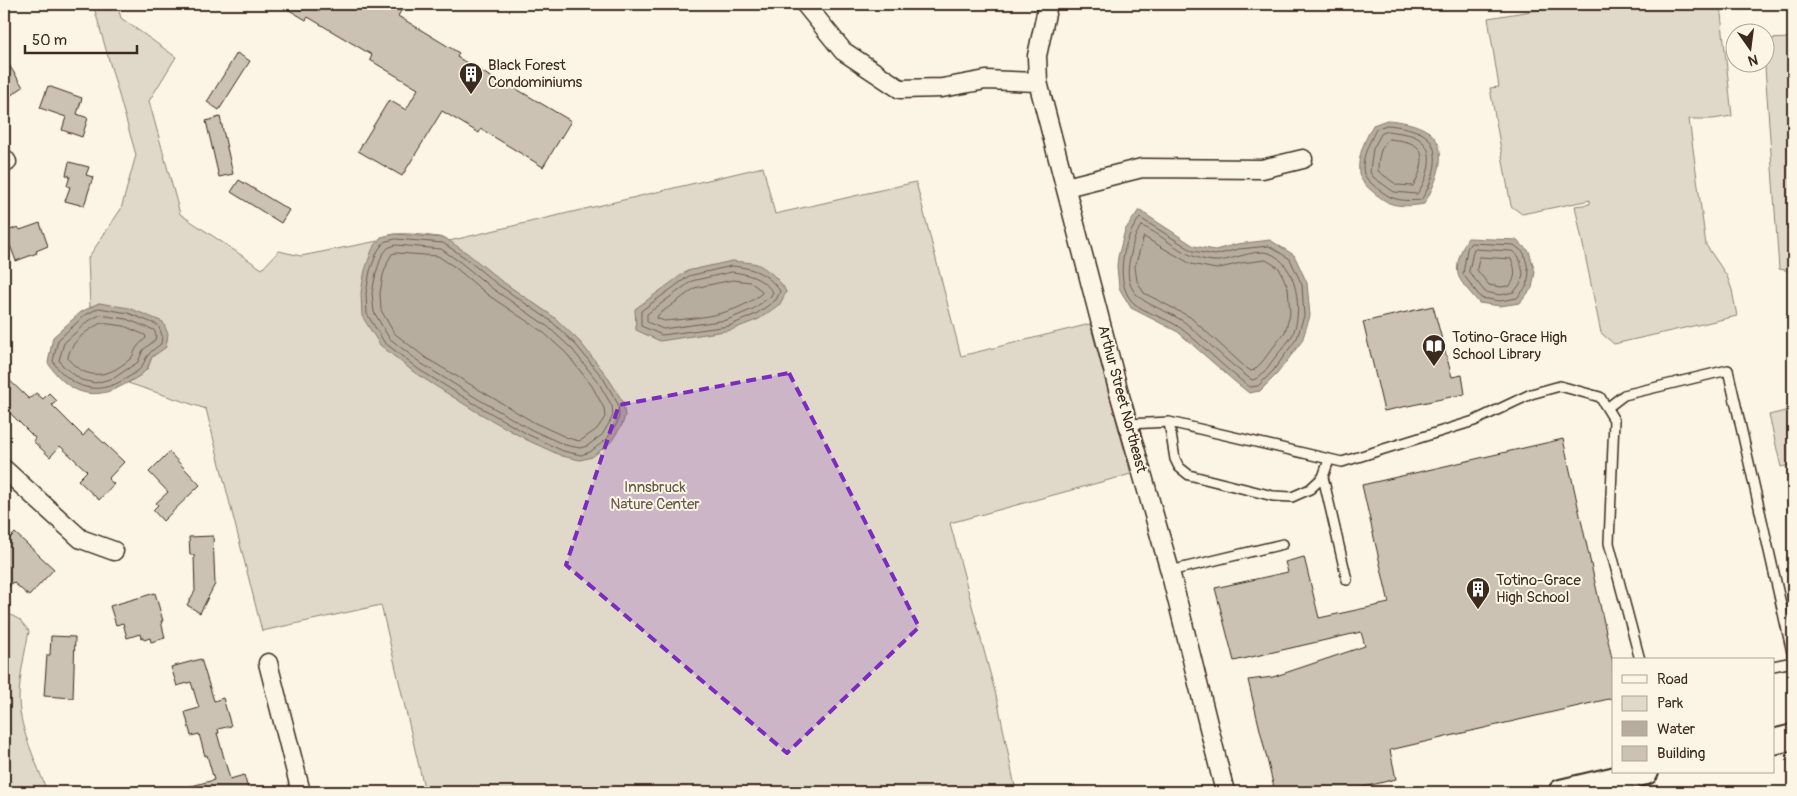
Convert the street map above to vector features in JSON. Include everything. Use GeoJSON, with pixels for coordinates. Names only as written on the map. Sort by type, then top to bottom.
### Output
{"type":"FeatureCollection","features":[{"type":"Feature","properties":{"kind":"street"},"geometry":{"type":"LineString","coordinates":[[805,4],[843,51],[900,89],[942,88],[986,80],[1038,82]]}},
{"type":"Feature","properties":{"kind":"street","name":"Arthur Street Northeast"},"geometry":{"type":"LineString","coordinates":[[1048,4],[1037,56],[1038,82],[1128,424],[1170,571],[1225,792]]}},
{"type":"Feature","properties":{"kind":"street"},"geometry":{"type":"LineString","coordinates":[[1066,187],[1142,168],[1262,169],[1303,159]]}},
{"type":"Feature","properties":{"kind":"street"},"geometry":{"type":"LineString","coordinates":[[5,473],[81,539],[114,551]]}},
{"type":"Feature","properties":{"kind":"street"},"geometry":{"type":"LineString","coordinates":[[268,663],[301,792]]}},
{"type":"Feature","properties":{"kind":"street"},"geometry":{"type":"LineString","coordinates":[[1774,742],[1793,737]]}},
{"type":"Feature","properties":{"kind":"street"},"geometry":{"type":"LineString","coordinates":[[1561,792],[1638,774]]}},
{"type":"Feature","properties":{"kind":"lane"},"geometry":{"type":"LineString","coordinates":[[1607,408],[1624,395],[1728,370],[1793,657]]}},
{"type":"Feature","properties":{"kind":"lane"},"geometry":{"type":"LineString","coordinates":[[1128,424],[1169,422],[1342,462],[1474,421],[1531,394],[1560,386],[1600,397],[1614,420],[1609,542],[1639,658]]}},
{"type":"Feature","properties":{"kind":"lane"},"geometry":{"type":"LineString","coordinates":[[1169,422],[1175,459],[1179,467],[1189,475],[1274,496],[1292,497],[1310,490],[1323,477],[1329,460]]}},
{"type":"Feature","properties":{"kind":"lane"},"geometry":{"type":"LineString","coordinates":[[1323,477],[1347,580]]}},
{"type":"Feature","properties":{"kind":"lane"},"geometry":{"type":"LineString","coordinates":[[1170,571],[1283,544]]}},
{"type":"Feature","properties":{"kind":"lane"},"geometry":{"type":"LineString","coordinates":[[1774,666],[1793,662]]}},
{"type":"Feature","properties":{"kind":"highlighted area"},"geometry":{"type":"Polygon","coordinates":[[[789,373],[919,627],[787,753],[566,565],[619,405],[789,373]]]}},
{"type":"Feature","properties":{"kind":"green space","name":"Innsbruck Nature Center"},"geometry":{"type":"Polygon","coordinates":[[[93,4],[117,4],[121,18],[176,57],[149,101],[180,214],[262,269],[279,251],[301,256],[378,241],[383,237],[400,234],[445,238],[449,241],[763,167],[775,214],[916,182],[961,356],[1090,324],[1131,474],[950,523],[998,703],[1016,792],[425,792],[381,605],[262,631],[206,409],[128,383],[142,374],[148,368],[152,357],[166,347],[112,306],[99,303],[90,307],[88,258],[121,209],[136,155],[93,4]]]}},
{"type":"Feature","properties":{"kind":"green space"},"geometry":{"type":"Polygon","coordinates":[[[1562,4],[1720,4],[1724,41],[1724,72],[1727,72],[1732,116],[1713,119],[1689,119],[1706,245],[1727,276],[1737,316],[1614,344],[1601,333],[1575,206],[1590,204],[1590,200],[1522,214],[1511,206],[1490,88],[1499,87],[1488,18],[1562,6],[1562,4]]]}},
{"type":"Feature","properties":{"kind":"green space"},"geometry":{"type":"Polygon","coordinates":[[[1793,38],[1793,271],[1779,269],[1765,72],[1774,72],[1774,39],[1793,38]]]}},
{"type":"Feature","properties":{"kind":"green space"},"geometry":{"type":"Polygon","coordinates":[[[1793,409],[1793,464],[1781,467],[1769,415],[1793,409]]]}},
{"type":"Feature","properties":{"kind":"green space"},"geometry":{"type":"Polygon","coordinates":[[[11,615],[20,620],[29,631],[20,683],[20,712],[22,724],[47,792],[4,792],[4,618],[11,615]]]}},
{"type":"Feature","properties":{"kind":"water"},"geometry":{"type":"Polygon","coordinates":[[[1387,120],[1420,127],[1433,136],[1438,144],[1440,165],[1424,204],[1406,206],[1389,203],[1371,190],[1360,177],[1359,160],[1367,136],[1373,125],[1387,120]]]}},
{"type":"Feature","properties":{"kind":"water"},"geometry":{"type":"Polygon","coordinates":[[[1139,210],[1194,246],[1215,250],[1237,244],[1270,240],[1294,255],[1307,283],[1310,316],[1302,341],[1277,374],[1260,391],[1249,393],[1178,332],[1131,308],[1119,288],[1117,266],[1125,230],[1139,210]]]}},
{"type":"Feature","properties":{"kind":"water"},"geometry":{"type":"Polygon","coordinates":[[[395,234],[445,238],[500,280],[554,317],[580,342],[607,376],[623,402],[625,416],[622,425],[611,442],[592,457],[580,460],[562,456],[527,440],[472,409],[415,373],[380,345],[362,316],[361,292],[365,270],[372,250],[381,237],[395,234]]]}},
{"type":"Feature","properties":{"kind":"water"},"geometry":{"type":"Polygon","coordinates":[[[1468,238],[1516,240],[1529,251],[1535,272],[1532,288],[1520,303],[1500,306],[1479,303],[1466,287],[1459,277],[1457,268],[1461,251],[1468,238]]]}},
{"type":"Feature","properties":{"kind":"water"},"geometry":{"type":"Polygon","coordinates":[[[732,261],[757,264],[774,276],[786,292],[780,304],[759,319],[731,330],[660,341],[636,330],[635,309],[687,271],[732,261]]]}},
{"type":"Feature","properties":{"kind":"water"},"geometry":{"type":"Polygon","coordinates":[[[99,303],[129,308],[163,322],[168,334],[166,347],[153,356],[147,369],[141,374],[115,389],[93,394],[73,388],[64,382],[48,363],[53,337],[81,312],[99,303]]]}},
{"type":"Feature","properties":{"kind":"building","name":"Black Forest Condominiums"},"geometry":{"type":"Polygon","coordinates":[[[279,4],[405,4],[398,16],[459,53],[457,57],[571,121],[543,167],[481,129],[479,133],[442,111],[402,176],[358,151],[389,100],[406,110],[418,89],[370,60],[372,55],[308,17],[306,20],[279,4]]]}},
{"type":"Feature","properties":{"kind":"building"},"geometry":{"type":"Polygon","coordinates":[[[237,53],[250,61],[219,110],[207,102],[237,53]]]}},
{"type":"Feature","properties":{"kind":"building"},"geometry":{"type":"Polygon","coordinates":[[[4,57],[23,87],[4,100],[4,57]]]}},
{"type":"Feature","properties":{"kind":"building"},"geometry":{"type":"Polygon","coordinates":[[[48,86],[82,98],[77,114],[88,118],[82,137],[62,130],[66,117],[40,108],[48,86]]]}},
{"type":"Feature","properties":{"kind":"building"},"geometry":{"type":"Polygon","coordinates":[[[220,117],[233,174],[219,177],[206,121],[220,117]]]}},
{"type":"Feature","properties":{"kind":"building"},"geometry":{"type":"Polygon","coordinates":[[[69,162],[89,167],[86,175],[93,177],[84,206],[65,201],[70,187],[67,186],[70,176],[66,175],[69,162]]]}},
{"type":"Feature","properties":{"kind":"building"},"geometry":{"type":"Polygon","coordinates":[[[239,180],[289,210],[281,223],[231,192],[239,180]]]}},
{"type":"Feature","properties":{"kind":"building"},"geometry":{"type":"Polygon","coordinates":[[[40,223],[48,246],[36,251],[37,253],[16,261],[5,232],[18,227],[20,230],[40,223]]]}},
{"type":"Feature","properties":{"kind":"building","name":"Totino-Grace High School Library"},"geometry":{"type":"Polygon","coordinates":[[[1433,306],[1452,377],[1462,375],[1465,394],[1384,411],[1363,322],[1433,306]]]}},
{"type":"Feature","properties":{"kind":"building"},"geometry":{"type":"Polygon","coordinates":[[[4,375],[29,399],[36,393],[43,399],[49,393],[57,401],[52,405],[83,436],[89,429],[124,462],[108,479],[114,484],[99,500],[78,480],[87,471],[60,446],[50,457],[33,441],[35,438],[4,407],[4,375]]]}},
{"type":"Feature","properties":{"kind":"building","name":"Totino-Grace High School"},"geometry":{"type":"Polygon","coordinates":[[[1563,439],[1612,659],[1612,698],[1390,750],[1396,779],[1343,792],[1275,792],[1248,680],[1273,677],[1365,646],[1361,632],[1234,661],[1215,588],[1288,572],[1285,562],[1304,557],[1319,618],[1389,603],[1362,485],[1563,439]]]}},
{"type":"Feature","properties":{"kind":"building"},"geometry":{"type":"Polygon","coordinates":[[[169,452],[200,485],[163,521],[153,510],[158,505],[156,503],[168,492],[149,472],[169,452]]]}},
{"type":"Feature","properties":{"kind":"building"},"geometry":{"type":"Polygon","coordinates":[[[15,533],[54,569],[29,596],[13,582],[4,592],[4,544],[15,533]]]}},
{"type":"Feature","properties":{"kind":"building"},"geometry":{"type":"Polygon","coordinates":[[[213,536],[215,584],[200,613],[187,605],[195,591],[194,555],[190,555],[189,537],[213,536]]]}},
{"type":"Feature","properties":{"kind":"building"},"geometry":{"type":"Polygon","coordinates":[[[155,593],[163,621],[161,621],[165,638],[151,642],[150,638],[144,640],[143,637],[141,638],[140,634],[127,638],[123,623],[116,625],[110,606],[155,593]]]}},
{"type":"Feature","properties":{"kind":"building"},"geometry":{"type":"Polygon","coordinates":[[[51,636],[75,637],[73,698],[44,696],[47,655],[50,655],[51,636]]]}},
{"type":"Feature","properties":{"kind":"building"},"geometry":{"type":"Polygon","coordinates":[[[201,659],[214,701],[223,698],[231,726],[218,729],[219,733],[217,733],[230,779],[244,775],[249,792],[184,792],[184,788],[214,780],[199,734],[191,736],[185,712],[199,708],[191,682],[177,686],[171,667],[201,659]]]}},
{"type":"Feature","properties":{"kind":"place","name":"Black Forest Condominiums"},"geometry":{"type":"Point","coordinates":[471,95]}},
{"type":"Feature","properties":{"kind":"place","name":"Totino-Grace High School Library"},"geometry":{"type":"Point","coordinates":[1434,367]}},
{"type":"Feature","properties":{"kind":"place","name":"Totino-Grace High School"},"geometry":{"type":"Point","coordinates":[1478,610]}}]}
